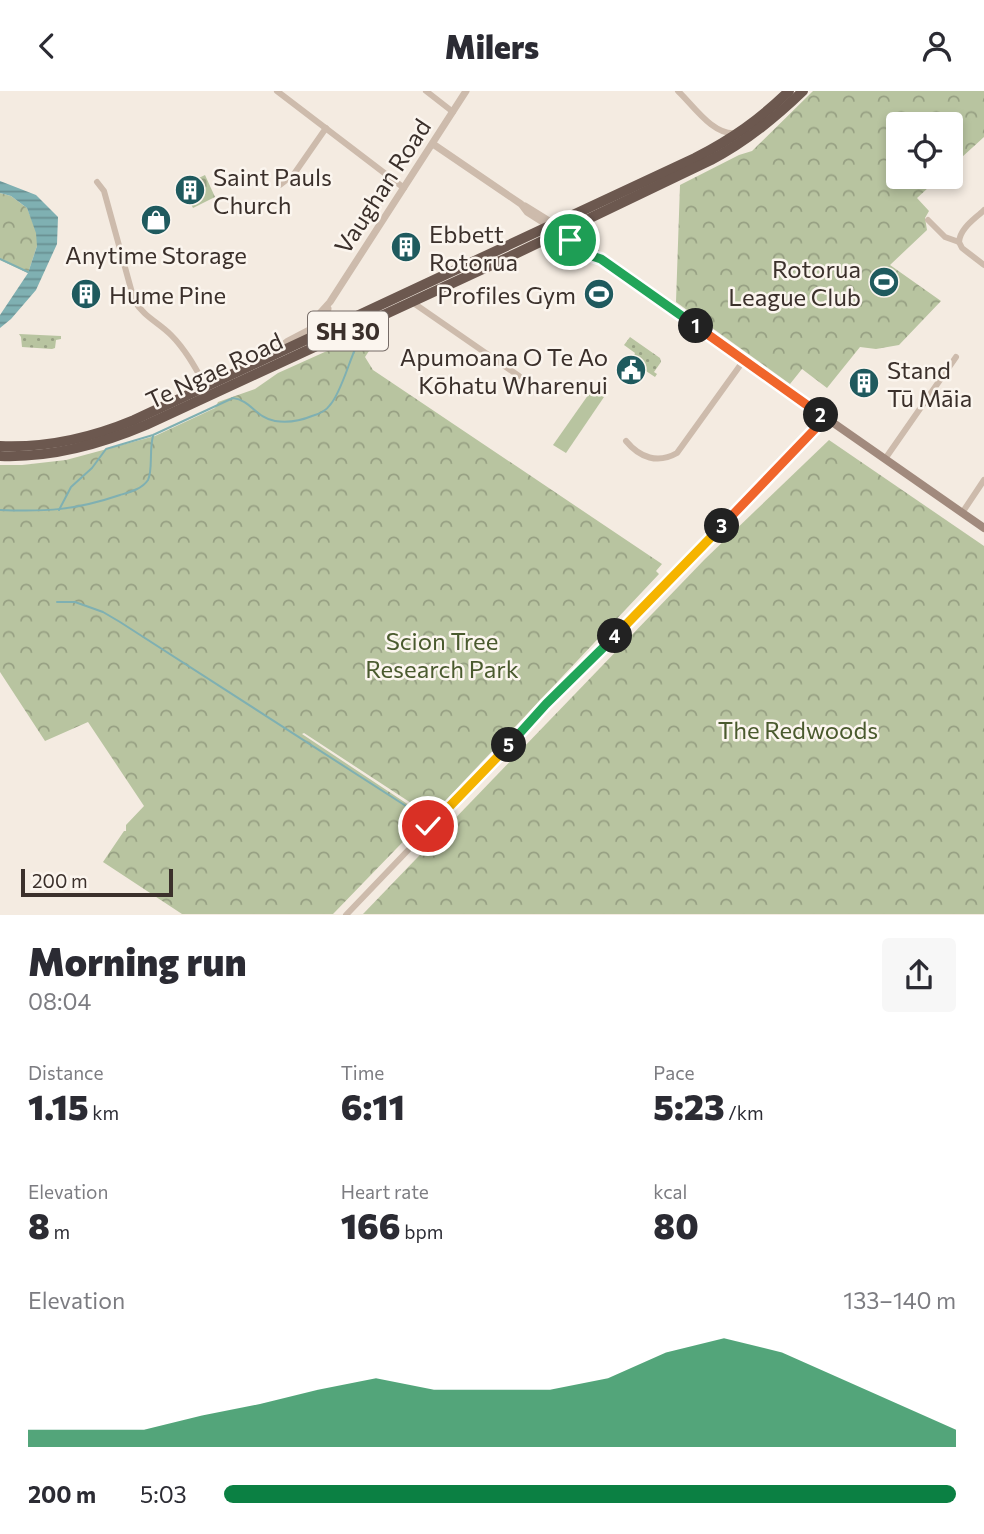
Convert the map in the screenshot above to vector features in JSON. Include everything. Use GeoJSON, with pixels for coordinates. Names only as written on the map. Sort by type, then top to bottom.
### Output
{"type":"FeatureCollection","features":[{"type":"Feature","properties":{"kind":"highway","name":"Te Ngae Road"},"geometry":{"type":"LineString","coordinates":[[2,452],[60,453],[103,442],[146,425],[269,357],[557,228],[721,145],[760,117],[789,91]]}},
{"type":"Feature","properties":{"kind":"highway","name":"Te Ngae Road"},"geometry":{"type":"LineString","coordinates":[[208,391],[546,240],[557,228],[634,187],[767,125],[803,91]]}},
{"type":"Feature","properties":{"kind":"highway"},"geometry":{"type":"LineString","coordinates":[[546,240],[597,257]]}},
{"type":"Feature","properties":{"kind":"main road"},"geometry":{"type":"LineString","coordinates":[[557,228],[588,246],[597,257],[984,528]]}},
{"type":"Feature","properties":{"kind":"street"},"geometry":{"type":"LineString","coordinates":[[277,91],[404,188]]}},
{"type":"Feature","properties":{"kind":"street"},"geometry":{"type":"LineString","coordinates":[[426,91],[453,112]]}},
{"type":"Feature","properties":{"kind":"street","name":"Vaughan Road"},"geometry":{"type":"LineString","coordinates":[[269,357],[278,348],[311,329],[320,313],[331,302],[466,91]]}},
{"type":"Feature","properties":{"kind":"street"},"geometry":{"type":"LineString","coordinates":[[678,91],[712,126],[724,133],[740,132]]}},
{"type":"Feature","properties":{"kind":"street"},"geometry":{"type":"LineString","coordinates":[[712,126],[721,145]]}},
{"type":"Feature","properties":{"kind":"street"},"geometry":{"type":"LineString","coordinates":[[280,185],[294,174],[326,128]]}},
{"type":"Feature","properties":{"kind":"street"},"geometry":{"type":"LineString","coordinates":[[433,144],[521,204],[527,212],[557,228]]}},
{"type":"Feature","properties":{"kind":"street"},"geometry":{"type":"LineString","coordinates":[[97,182],[104,191],[134,300],[144,314],[179,344],[208,391]]}},
{"type":"Feature","properties":{"kind":"street"},"geometry":{"type":"LineString","coordinates":[[984,210],[959,236],[962,248],[984,265]]}},
{"type":"Feature","properties":{"kind":"street"},"geometry":{"type":"LineString","coordinates":[[928,220],[945,237],[959,242]]}},
{"type":"Feature","properties":{"kind":"street"},"geometry":{"type":"LineString","coordinates":[[331,302],[325,320],[334,327]]}},
{"type":"Feature","properties":{"kind":"street"},"geometry":{"type":"LineString","coordinates":[[412,302],[519,376]]}},
{"type":"Feature","properties":{"kind":"street"},"geometry":{"type":"LineString","coordinates":[[885,459],[956,358]]}},
{"type":"Feature","properties":{"kind":"street"},"geometry":{"type":"LineString","coordinates":[[626,441],[643,455],[655,459],[664,459],[677,453],[744,360]]}},
{"type":"Feature","properties":{"kind":"street"},"geometry":{"type":"LineString","coordinates":[[346,915],[439,814],[550,707],[568,684],[796,450],[824,417]]}},
{"type":"Feature","properties":{"kind":"street"},"geometry":{"type":"LineString","coordinates":[[961,513],[984,480]]}},
{"type":"Feature","properties":{"kind":"green space"},"geometry":{"type":"Polygon","coordinates":[[[813,91],[984,91],[984,137],[963,156],[963,112],[886,112],[886,189],[927,189],[917,198],[929,211],[925,218],[927,230],[890,265],[941,301],[899,345],[876,349],[860,347],[827,388],[802,369],[790,384],[676,302],[680,185],[752,151],[813,91]]]}},
{"type":"Feature","properties":{"kind":"green space"},"geometry":{"type":"Polygon","coordinates":[[[205,175],[215,197],[193,208],[182,186],[205,175]]]}},
{"type":"Feature","properties":{"kind":"green space"},"geometry":{"type":"Polygon","coordinates":[[[0,193],[11,196],[27,208],[37,233],[37,246],[28,273],[0,260],[0,193]]]}},
{"type":"Feature","properties":{"kind":"green space","name":"Scion Tree Research Park"},"geometry":{"type":"Polygon","coordinates":[[[387,324],[365,357],[373,370],[662,564],[656,571],[659,574],[431,816],[302,734],[427,817],[333,914],[182,914],[103,862],[126,831],[126,825],[144,806],[88,722],[45,741],[0,672],[0,465],[66,460],[155,436],[215,408],[218,402],[255,389],[278,373],[387,324]]]}},
{"type":"Feature","properties":{"kind":"green space"},"geometry":{"type":"Polygon","coordinates":[[[19,334],[61,336],[61,339],[56,340],[55,348],[52,349],[22,347],[19,334]]]}},
{"type":"Feature","properties":{"kind":"green space"},"geometry":{"type":"Polygon","coordinates":[[[630,337],[660,358],[661,362],[654,372],[657,374],[655,377],[646,371],[643,375],[635,361],[635,353],[624,345],[630,337]]]}},
{"type":"Feature","properties":{"kind":"green space"},"geometry":{"type":"Polygon","coordinates":[[[591,391],[604,397],[566,453],[553,445],[591,391]]]}},
{"type":"Feature","properties":{"kind":"green space","name":"The Redwoods"},"geometry":{"type":"Polygon","coordinates":[[[829,440],[984,546],[984,914],[363,914],[705,559],[829,440]]]}},
{"type":"Feature","properties":{"kind":"water"},"geometry":{"type":"Polygon","coordinates":[[[0,181],[36,195],[58,217],[57,244],[36,290],[0,328],[0,315],[28,273],[37,246],[36,233],[27,208],[11,196],[0,193],[0,181]]]}},
{"type":"Feature","properties":{"kind":"waterway"},"geometry":{"type":"LineString","coordinates":[[0,259],[28,272]]}},
{"type":"Feature","properties":{"kind":"waterway"},"geometry":{"type":"LineString","coordinates":[[59,510],[71,487],[92,468],[106,449],[153,435],[233,398],[275,421],[298,420],[322,412],[334,400],[357,345],[368,333]]}},
{"type":"Feature","properties":{"kind":"waterway"},"geometry":{"type":"LineString","coordinates":[[0,510],[32,511],[75,507],[136,490],[148,480],[153,436]]}},
{"type":"Feature","properties":{"kind":"waterway"},"geometry":{"type":"LineString","coordinates":[[57,602],[75,602],[103,612],[423,817]]}},
{"type":"Feature","properties":{"kind":"place","name":"Saint Pauls Church"},"geometry":{"type":"Point","coordinates":[190,190]}},
{"type":"Feature","properties":{"kind":"place","name":"Anytime Storage"},"geometry":{"type":"Point","coordinates":[156,220]}},
{"type":"Feature","properties":{"kind":"place","name":"Ebbett Rotorua"},"geometry":{"type":"Point","coordinates":[406,247]}},
{"type":"Feature","properties":{"kind":"place","name":"Rotorua League Club"},"geometry":{"type":"Point","coordinates":[884,282]}},
{"type":"Feature","properties":{"kind":"place","name":"Hume Pine"},"geometry":{"type":"Point","coordinates":[86,294]}},
{"type":"Feature","properties":{"kind":"place","name":"Profiles Gym"},"geometry":{"type":"Point","coordinates":[599,294]}},
{"type":"Feature","properties":{"kind":"place","name":"Apumoana O Te Ao Kōhatu Wharenui"},"geometry":{"type":"Point","coordinates":[631,370]}},
{"type":"Feature","properties":{"kind":"place","name":"Stand Tū Māia"},"geometry":{"type":"Point","coordinates":[864,383]}},
{"type":"Feature","properties":{"kind":"route"},"geometry":{"type":"LineString","coordinates":[[428,826],[674,576],[824,417],[601,259],[592,256],[570,240]]}}]}
